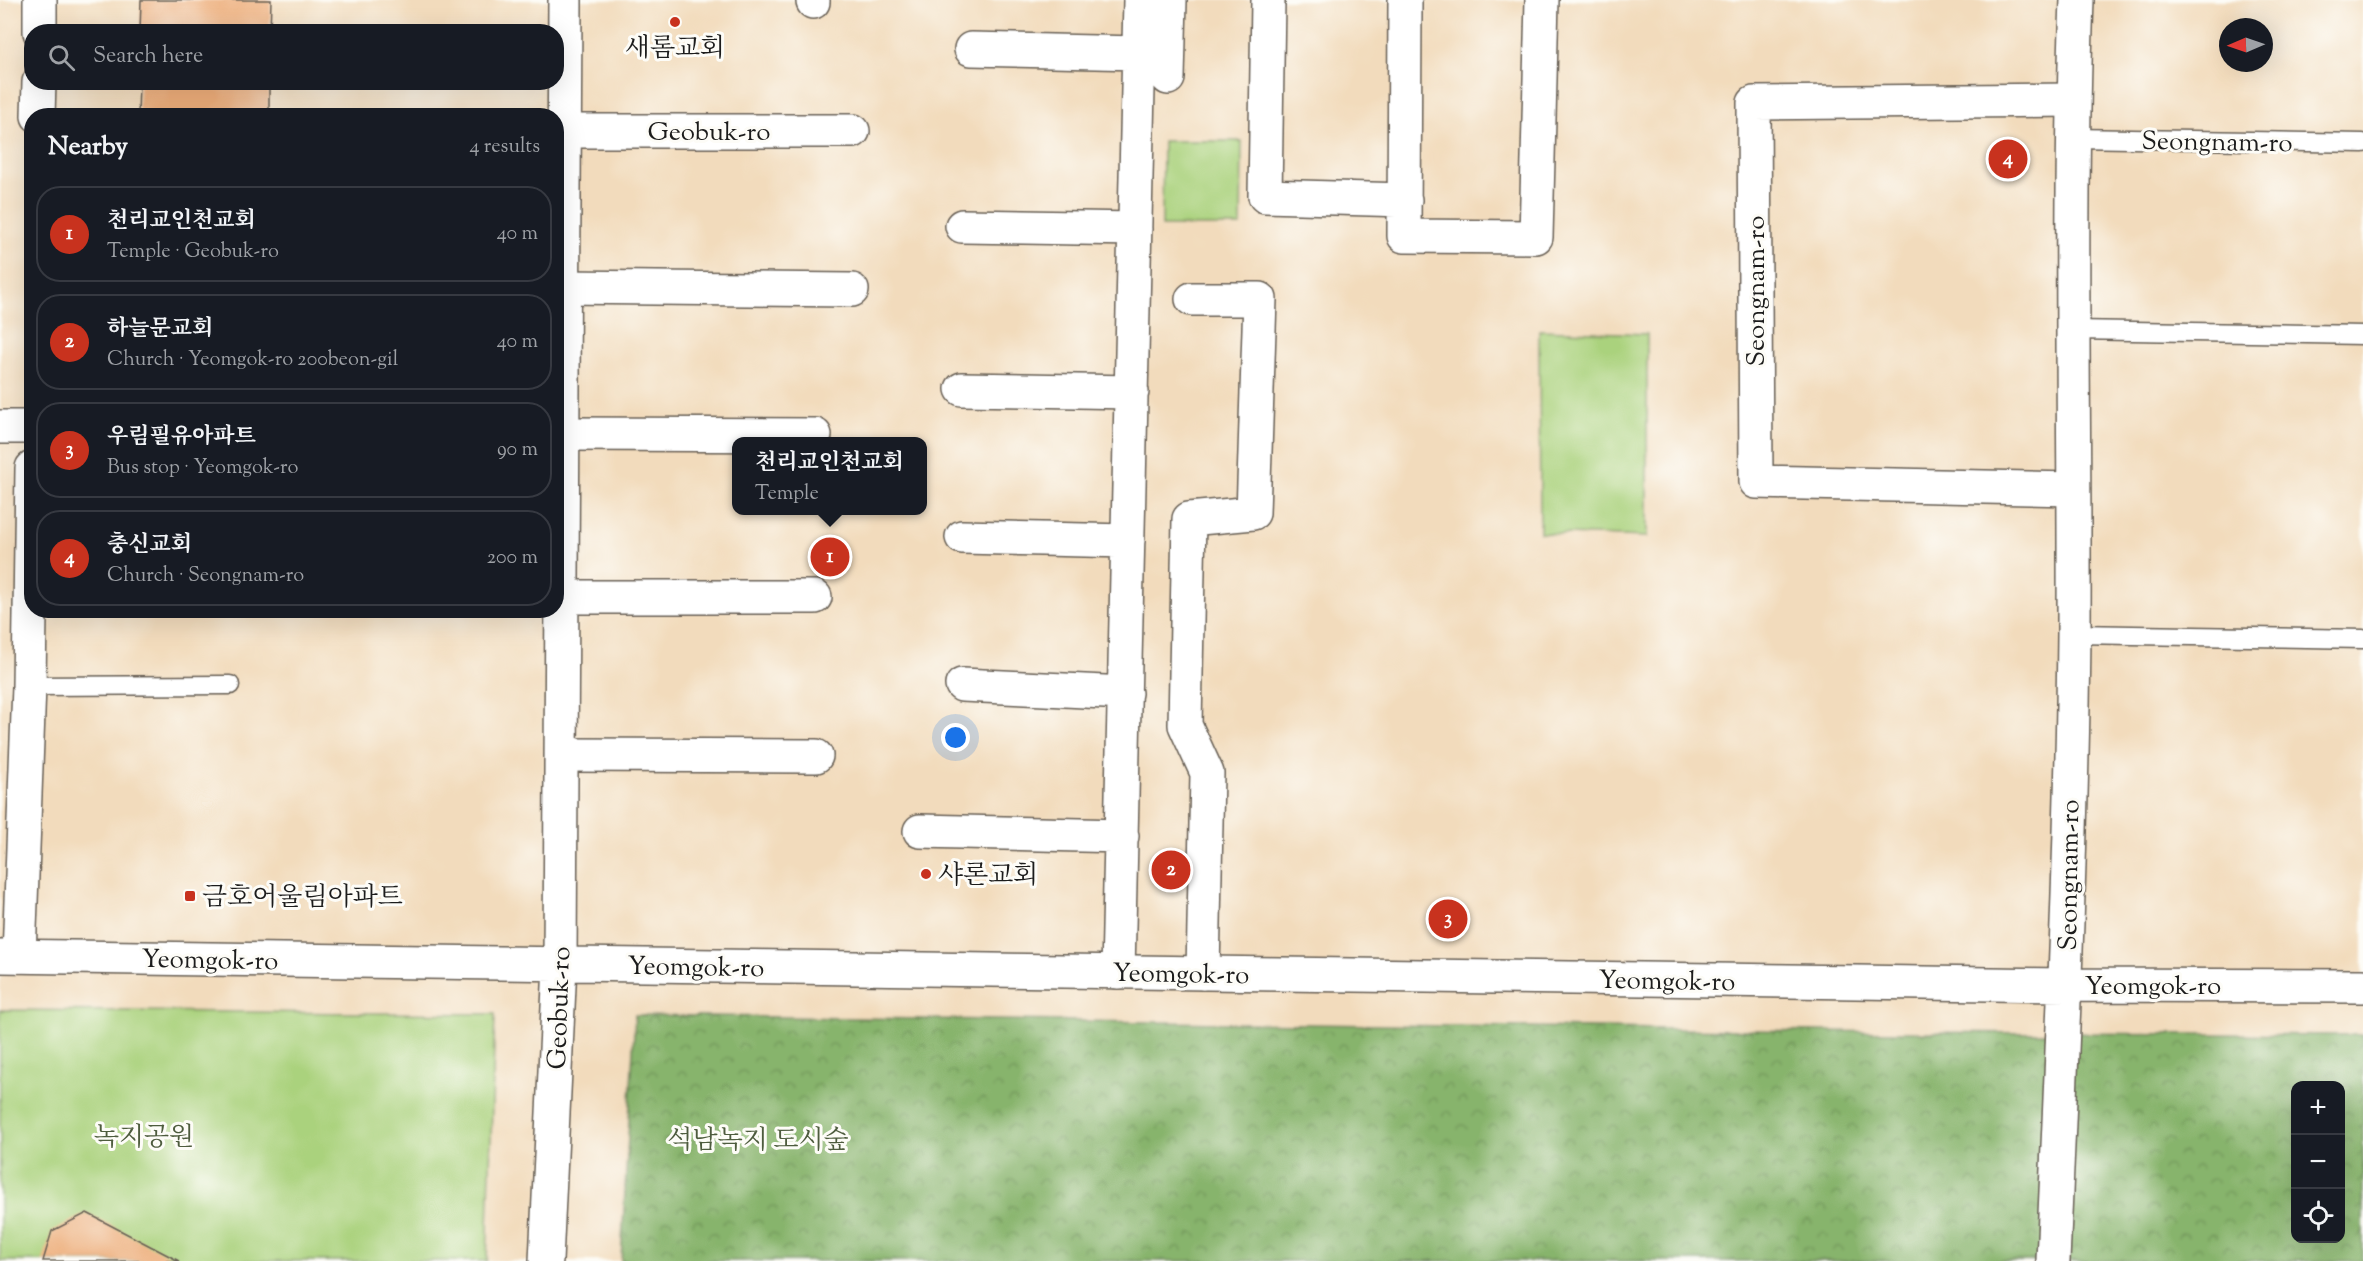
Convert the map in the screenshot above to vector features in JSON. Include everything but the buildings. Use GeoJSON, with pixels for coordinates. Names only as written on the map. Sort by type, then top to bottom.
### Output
{"type":"FeatureCollection","features":[{"type":"Feature","properties":{"kind":"street"},"geometry":{"type":"LineString","coordinates":[[40,0],[40,24]]}},
{"type":"Feature","properties":{"kind":"street","name":"Geobuk-ro"},"geometry":{"type":"LineString","coordinates":[[564,434],[565,0]]}},
{"type":"Feature","properties":{"kind":"street"},"geometry":{"type":"LineString","coordinates":[[1118,972],[1140,0]]}},
{"type":"Feature","properties":{"kind":"street"},"geometry":{"type":"LineString","coordinates":[[1168,78],[1170,0]]}},
{"type":"Feature","properties":{"kind":"street"},"geometry":{"type":"LineString","coordinates":[[1268,0],[1265,196],[1404,200]]}},
{"type":"Feature","properties":{"kind":"street"},"geometry":{"type":"LineString","coordinates":[[1405,0],[1404,236],[1536,237],[1542,0]]}},
{"type":"Feature","properties":{"kind":"street","name":"Seongnam-ro"},"geometry":{"type":"LineString","coordinates":[[2053,1261],[2066,985],[2074,634],[2072,138],[2077,0]]}},
{"type":"Feature","properties":{"kind":"street"},"geometry":{"type":"LineString","coordinates":[[971,49],[1139,53]]}},
{"type":"Feature","properties":{"kind":"street"},"geometry":{"type":"LineString","coordinates":[[38,108],[39,90]]}},
{"type":"Feature","properties":{"kind":"street","name":"Seongnam-ro"},"geometry":{"type":"LineString","coordinates":[[2073,100],[1754,103],[1756,482],[2073,489]]}},
{"type":"Feature","properties":{"kind":"street","name":"Geobuk-ro"},"geometry":{"type":"LineString","coordinates":[[565,131],[853,131]]}},
{"type":"Feature","properties":{"kind":"street"},"geometry":{"type":"LineString","coordinates":[[962,226],[1135,230]]}},
{"type":"Feature","properties":{"kind":"street"},"geometry":{"type":"LineString","coordinates":[[564,287],[852,290]]}},
{"type":"Feature","properties":{"kind":"street"},"geometry":{"type":"LineString","coordinates":[[1192,299],[1260,299],[1253,513],[1189,519],[1185,725],[1207,773],[1203,973]]}},
{"type":"Feature","properties":{"kind":"street"},"geometry":{"type":"LineString","coordinates":[[962,389],[1132,392]]}},
{"type":"Feature","properties":{"kind":"street"},"geometry":{"type":"LineString","coordinates":[[0,427],[24,427]]}},
{"type":"Feature","properties":{"kind":"street"},"geometry":{"type":"LineString","coordinates":[[564,434],[815,435]]}},
{"type":"Feature","properties":{"kind":"street"},"geometry":{"type":"LineString","coordinates":[[962,537],[1128,541]]}},
{"type":"Feature","properties":{"kind":"street"},"geometry":{"type":"LineString","coordinates":[[564,579],[815,597]]}},
{"type":"Feature","properties":{"kind":"street"},"geometry":{"type":"LineString","coordinates":[[10,956],[29,687],[30,618]]}},
{"type":"Feature","properties":{"kind":"street","name":"Geobuk-ro"},"geometry":{"type":"LineString","coordinates":[[546,1261],[560,964],[560,618]]}},
{"type":"Feature","properties":{"kind":"street"},"geometry":{"type":"LineString","coordinates":[[962,685],[1125,693]]}},
{"type":"Feature","properties":{"kind":"street"},"geometry":{"type":"LineString","coordinates":[[562,755],[816,756]]}},
{"type":"Feature","properties":{"kind":"street"},"geometry":{"type":"LineString","coordinates":[[920,831],[1122,836]]}},
{"type":"Feature","properties":{"kind":"street","name":"Yeomgok-ro"},"geometry":{"type":"LineString","coordinates":[[10,956],[2066,985],[2363,986]]}},
{"type":"Feature","properties":{"kind":"lane","name":"Seongnam-ro"},"geometry":{"type":"LineString","coordinates":[[2072,138],[2363,143]]}},
{"type":"Feature","properties":{"kind":"lane"},"geometry":{"type":"LineString","coordinates":[[2073,330],[2363,335]]}},
{"type":"Feature","properties":{"kind":"lane"},"geometry":{"type":"LineString","coordinates":[[2074,634],[2363,639]]}},
{"type":"Feature","properties":{"kind":"lane"},"geometry":{"type":"LineString","coordinates":[[29,687],[230,685]]}},
{"type":"Feature","properties":{"kind":"green space"},"geometry":{"type":"Polygon","coordinates":[[[1163,141],[1242,141],[1241,226],[1162,226],[1163,141]]]}},
{"type":"Feature","properties":{"kind":"green space"},"geometry":{"type":"Polygon","coordinates":[[[1539,330],[1647,334],[1647,537],[1540,533],[1539,330]]]}},
{"type":"Feature","properties":{"kind":"green space","name":"녹지공원"},"geometry":{"type":"Polygon","coordinates":[[[0,1010],[495,1014],[487,1261],[0,1261],[0,1010]]]}},
{"type":"Feature","properties":{"kind":"green space","name":"석남녹지 도시숲"},"geometry":{"type":"Polygon","coordinates":[[[635,1015],[1899,1032],[2363,1035],[2363,1261],[621,1261],[635,1015]]]}},
{"type":"Feature","properties":{"kind":"place","name":"새롬교회"},"geometry":{"type":"Point","coordinates":[675,22]}},
{"type":"Feature","properties":{"kind":"place","name":"충신교회"},"geometry":{"type":"Point","coordinates":[2008,159]}},
{"type":"Feature","properties":{"kind":"place","name":"천리교인천교회"},"geometry":{"type":"Point","coordinates":[830,557]}},
{"type":"Feature","properties":{"kind":"place","name":"하늘문교회"},"geometry":{"type":"Point","coordinates":[1171,870]}},
{"type":"Feature","properties":{"kind":"place","name":"샤론교회"},"geometry":{"type":"Point","coordinates":[926,874]}},
{"type":"Feature","properties":{"kind":"place","name":"금호어울림아파트"},"geometry":{"type":"Point","coordinates":[190,896]}},
{"type":"Feature","properties":{"kind":"place","name":"우림필유아파트"},"geometry":{"type":"Point","coordinates":[1448,919]}}]}
